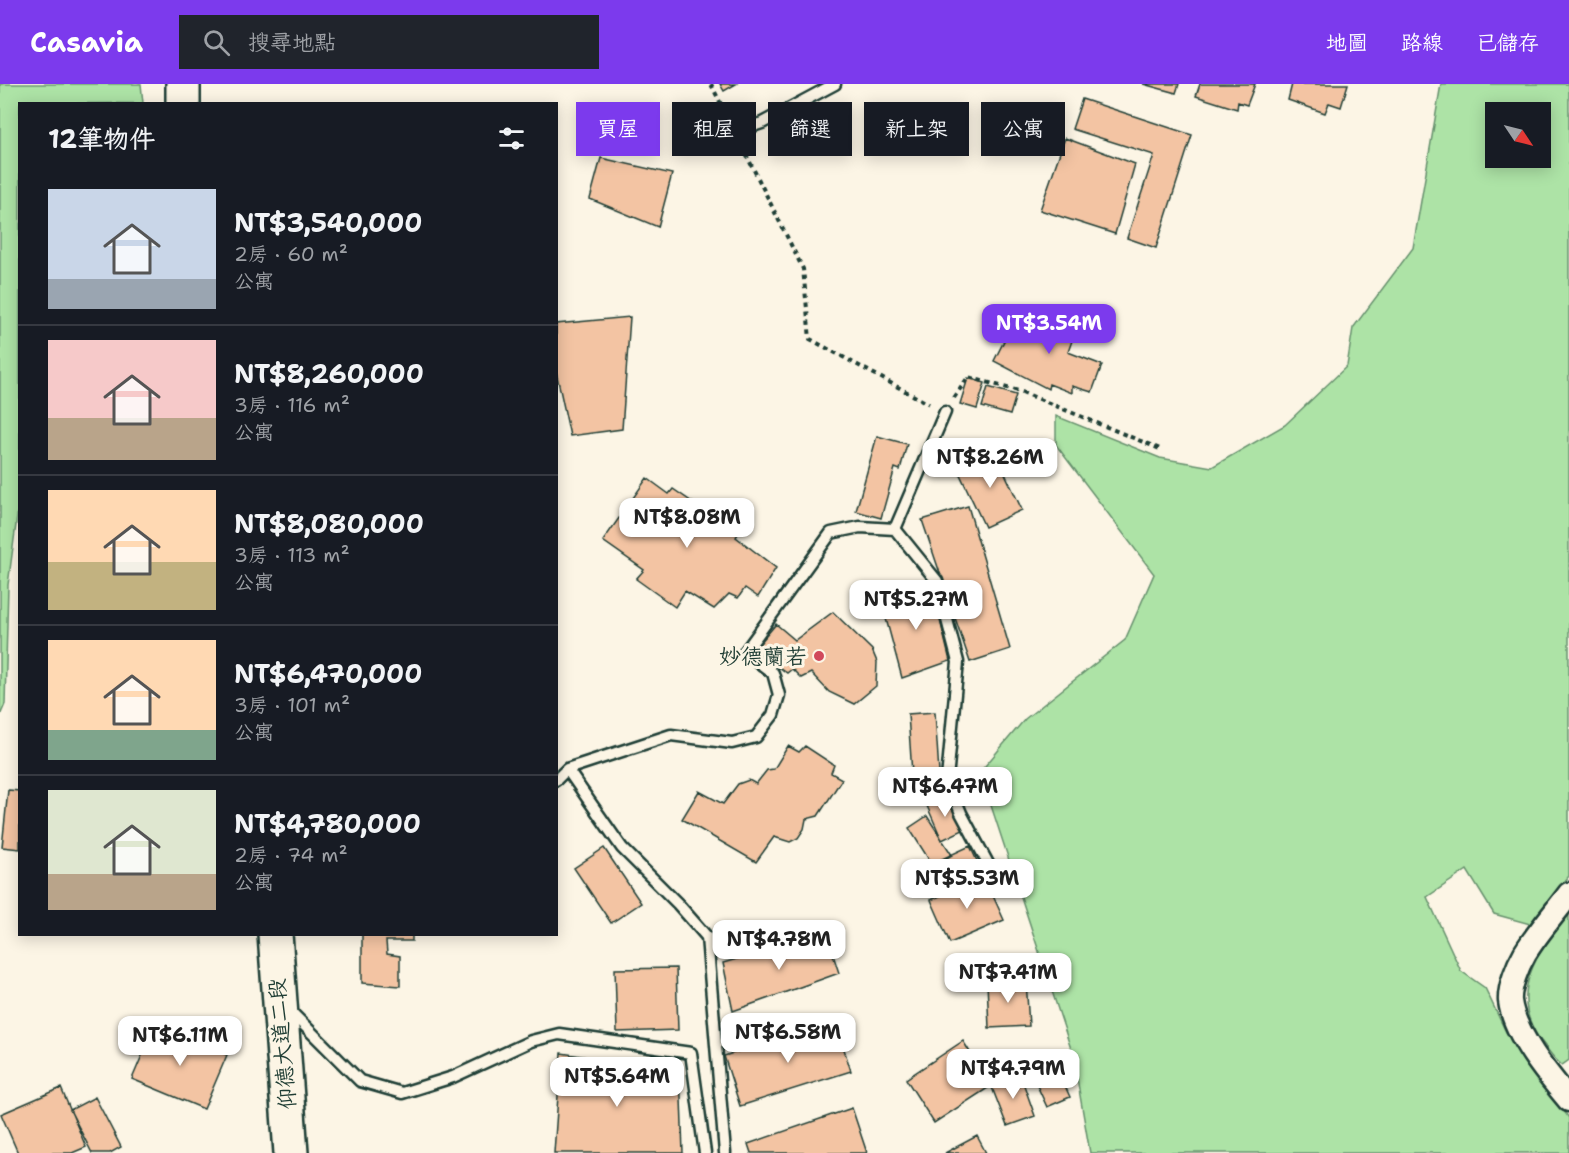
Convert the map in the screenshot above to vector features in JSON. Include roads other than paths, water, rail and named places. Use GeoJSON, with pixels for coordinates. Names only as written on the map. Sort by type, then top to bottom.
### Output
{"type":"FeatureCollection","features":[{"type":"Feature","properties":{"kind":"main road"},"geometry":{"type":"LineString","coordinates":[[183,84],[183,102]]}},
{"type":"Feature","properties":{"kind":"main road","name":"仰德大道二段"},"geometry":{"type":"LineString","coordinates":[[275,936],[291,1153]]}},
{"type":"Feature","properties":{"kind":"street"},"geometry":{"type":"LineString","coordinates":[[1569,894],[1524,954],[1513,983],[1510,1000],[1516,1021],[1532,1052],[1569,1100]]}},
{"type":"Feature","properties":{"kind":"lane"},"geometry":{"type":"LineString","coordinates":[[756,125],[836,84]]}},
{"type":"Feature","properties":{"kind":"lane"},"geometry":{"type":"LineString","coordinates":[[895,530],[945,412]]}},
{"type":"Feature","properties":{"kind":"lane"},"geometry":{"type":"LineString","coordinates":[[558,778],[567,769],[671,735],[732,743],[756,737],[773,715],[779,695],[773,673],[745,652],[831,533],[860,527],[895,530],[937,581],[958,662],[947,779],[960,813],[1000,886]]}},
{"type":"Feature","properties":{"kind":"lane"},"geometry":{"type":"LineString","coordinates":[[567,769],[622,848],[707,937],[725,1153]]}},
{"type":"Feature","properties":{"kind":"lane"},"geometry":{"type":"LineString","coordinates":[[279,1001],[360,1081],[402,1093],[453,1077],[531,1041],[559,1034],[692,1053],[705,1153]]}},
{"type":"Feature","properties":{"kind":"place","name":"妙德蘭若"},"geometry":{"type":"Point","coordinates":[819,656]}}]}
